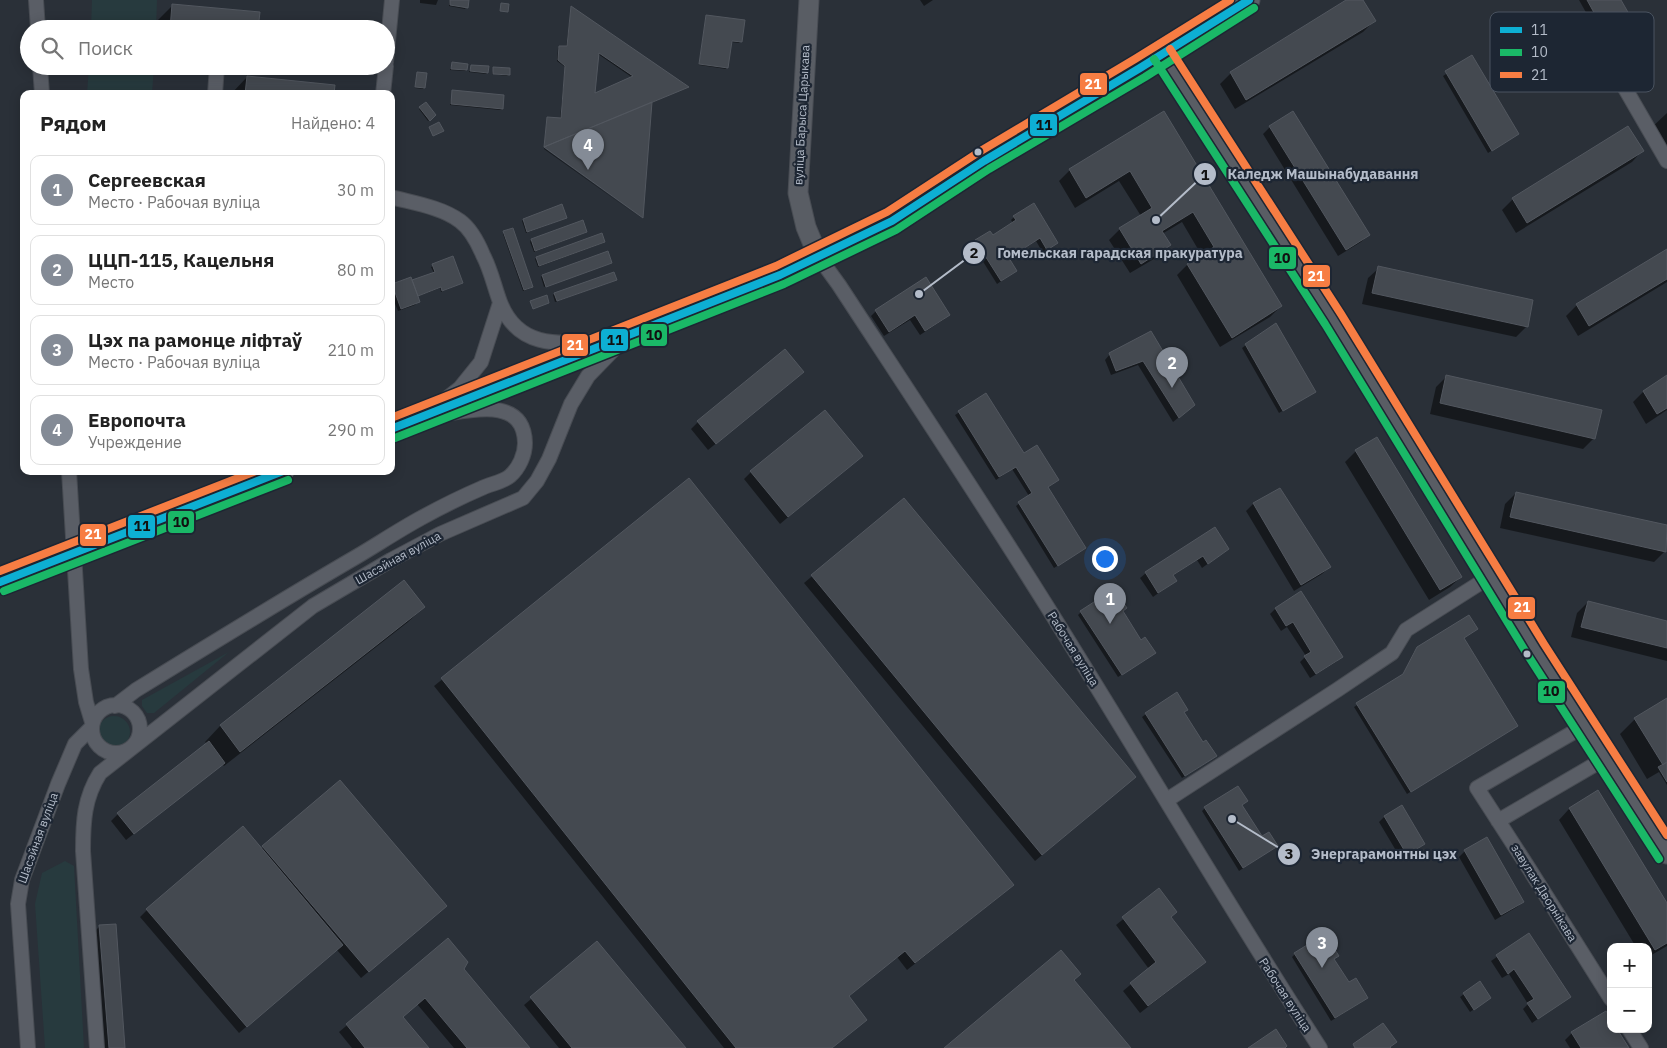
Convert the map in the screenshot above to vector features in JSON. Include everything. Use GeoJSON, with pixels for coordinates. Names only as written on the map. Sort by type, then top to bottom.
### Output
{"type":"FeatureCollection","features":[{"type":"Feature","properties":{"kind":"main road"},"geometry":{"type":"LineString","coordinates":[[395,428],[623,339],[780,275],[903,215],[984,162],[1249,0]]}},
{"type":"Feature","properties":{"kind":"main road"},"geometry":{"type":"LineString","coordinates":[[0,582],[274,475]]}},
{"type":"Feature","properties":{"kind":"street"},"geometry":{"type":"LineString","coordinates":[[36,0],[37,20]]}},
{"type":"Feature","properties":{"kind":"street"},"geometry":{"type":"LineString","coordinates":[[390,20],[392,0]]}},
{"type":"Feature","properties":{"kind":"street","name":"вуліца Барыса Царыкава"},"geometry":{"type":"LineString","coordinates":[[809,0],[798,193],[806,227],[818,256]]}},
{"type":"Feature","properties":{"kind":"street"},"geometry":{"type":"LineString","coordinates":[[1162,54],[1333,319],[1536,650],[1586,725],[1667,854]]}},
{"type":"Feature","properties":{"kind":"street"},"geometry":{"type":"LineString","coordinates":[[41,75],[42,90]]}},
{"type":"Feature","properties":{"kind":"street"},"geometry":{"type":"LineString","coordinates":[[215,90],[216,75]]}},
{"type":"Feature","properties":{"kind":"street"},"geometry":{"type":"LineString","coordinates":[[383,90],[385,75]]}},
{"type":"Feature","properties":{"kind":"street"},"geometry":{"type":"LineString","coordinates":[[1627,92],[1667,161]]}},
{"type":"Feature","properties":{"kind":"street"},"geometry":{"type":"LineString","coordinates":[[395,198],[437,210],[460,221],[479,245],[490,269],[500,304],[514,327],[533,339],[560,344],[623,339]]}},
{"type":"Feature","properties":{"kind":"street","name":"Рабочая вуліца"},"geometry":{"type":"LineString","coordinates":[[818,256],[840,285],[1052,614],[1167,800],[1258,953],[1320,1048]]}},
{"type":"Feature","properties":{"kind":"street"},"geometry":{"type":"LineString","coordinates":[[418,419],[460,388],[481,362],[500,304]]}},
{"type":"Feature","properties":{"kind":"street","name":"Шасэйная вуліца"},"geometry":{"type":"LineString","coordinates":[[96,1048],[83,851],[83,822],[91,787],[100,773],[313,606],[391,560],[440,534],[523,498],[537,481],[549,460],[571,404],[588,376],[623,339]]}},
{"type":"Feature","properties":{"kind":"street","name":"Шасэйная вуліца"},"geometry":{"type":"LineString","coordinates":[[28,1048],[18,904],[22,880],[75,744],[92,725],[100,710],[110,707],[302,588],[421,518],[509,477],[518,466],[525,446],[524,431],[519,422],[510,414],[497,409],[468,410],[418,419]]}},
{"type":"Feature","properties":{"kind":"street"},"geometry":{"type":"LineString","coordinates":[[69,475],[81,669],[92,725]]}},
{"type":"Feature","properties":{"kind":"street"},"geometry":{"type":"LineString","coordinates":[[1167,800],[1392,653],[1406,630],[1491,576]]}},
{"type":"Feature","properties":{"kind":"street"},"geometry":{"type":"LineString","coordinates":[[81,669],[87,689],[110,707],[124,706],[130,709],[137,717],[140,732],[137,741],[131,748]]}},
{"type":"Feature","properties":{"kind":"street","name":"Шасэйная вуліца"},"geometry":{"type":"LineString","coordinates":[[92,725],[93,737],[97,745],[103,750],[114,754],[131,748]]}},
{"type":"Feature","properties":{"kind":"street","name":"завулак Дворнікава"},"geometry":{"type":"LineString","coordinates":[[1586,725],[1477,788],[1607,993]]}},
{"type":"Feature","properties":{"kind":"street"},"geometry":{"type":"LineString","coordinates":[[1498,821],[1606,758]]}},
{"type":"Feature","properties":{"kind":"street"},"geometry":{"type":"LineString","coordinates":[[1632,1033],[1641,1048]]}},
{"type":"Feature","properties":{"kind":"green space"},"geometry":{"type":"Polygon","coordinates":[[[92,0],[157,0],[156,20],[91,20],[92,0]]]}},
{"type":"Feature","properties":{"kind":"green space"},"geometry":{"type":"Polygon","coordinates":[[[88,75],[153,75],[152,90],[87,90],[88,75]]]}},
{"type":"Feature","properties":{"kind":"green space"},"geometry":{"type":"Polygon","coordinates":[[[229,652],[154,713],[147,713],[142,706],[142,700],[229,652]]]}},
{"type":"Feature","properties":{"kind":"green space"},"geometry":{"type":"Polygon","coordinates":[[[114,716],[120,717],[125,721],[129,726],[129,738],[125,743],[120,747],[114,748],[108,747],[103,743],[99,738],[98,732],[99,726],[103,721],[108,717],[114,716]]]}},
{"type":"Feature","properties":{"kind":"green space"},"geometry":{"type":"Polygon","coordinates":[[[65,861],[74,866],[84,1048],[45,1048],[35,904],[42,873],[65,861]]]}},
{"type":"Feature","properties":{"kind":"building"},"geometry":{"type":"Polygon","coordinates":[[[450,0],[469,0],[468,8],[450,5],[450,0]]]}},
{"type":"Feature","properties":{"kind":"building"},"geometry":{"type":"Polygon","coordinates":[[[1346,0],[1363,0],[1376,21],[1246,100],[1230,72],[1346,0]]]}},
{"type":"Feature","properties":{"kind":"building"},"geometry":{"type":"Polygon","coordinates":[[[1587,0],[1621,0],[1628,12],[1594,12],[1587,0]]]}},
{"type":"Feature","properties":{"kind":"building"},"geometry":{"type":"Polygon","coordinates":[[[501,3],[509,4],[508,12],[500,11],[501,3]]]}},
{"type":"Feature","properties":{"kind":"building"},"geometry":{"type":"Polygon","coordinates":[[[172,4],[260,12],[259,20],[171,20],[172,4]]]}},
{"type":"Feature","properties":{"kind":"building"},"geometry":{"type":"Polygon","coordinates":[[[571,6],[689,87],[544,147],[547,117],[561,118],[565,66],[558,60],[559,46],[567,46],[571,6]],[[599,53],[595,93],[633,76],[599,53]]]}},
{"type":"Feature","properties":{"kind":"building"},"geometry":{"type":"Polygon","coordinates":[[[706,15],[745,20],[742,42],[732,41],[728,68],[699,64],[706,15]]]}},
{"type":"Feature","properties":{"kind":"building"},"geometry":{"type":"Polygon","coordinates":[[[1472,55],[1490,85],[1490,92],[1494,92],[1519,134],[1492,151],[1445,71],[1472,55]]]}},
{"type":"Feature","properties":{"kind":"building"},"geometry":{"type":"Polygon","coordinates":[[[452,62],[468,64],[467,70],[451,69],[452,62]]]}},
{"type":"Feature","properties":{"kind":"building"},"geometry":{"type":"Polygon","coordinates":[[[471,65],[489,66],[488,73],[470,71],[471,65]]]}},
{"type":"Feature","properties":{"kind":"building"},"geometry":{"type":"Polygon","coordinates":[[[493,67],[510,68],[510,75],[493,74],[493,67]]]}},
{"type":"Feature","properties":{"kind":"building"},"geometry":{"type":"Polygon","coordinates":[[[417,72],[427,73],[425,88],[415,87],[417,72]]]}},
{"type":"Feature","properties":{"kind":"building"},"geometry":{"type":"Polygon","coordinates":[[[247,76],[335,85],[334,90],[245,90],[247,76]]]}},
{"type":"Feature","properties":{"kind":"building"},"geometry":{"type":"Polygon","coordinates":[[[452,90],[504,95],[503,109],[451,104],[452,90]]]}},
{"type":"Feature","properties":{"kind":"building"},"geometry":{"type":"Polygon","coordinates":[[[426,102],[436,115],[430,121],[419,107],[426,102]]]}},
{"type":"Feature","properties":{"kind":"building"},"geometry":{"type":"Polygon","coordinates":[[[652,102],[643,218],[544,147],[652,102]]]}},
{"type":"Feature","properties":{"kind":"building"},"geometry":{"type":"Polygon","coordinates":[[[1164,111],[1282,306],[1232,338],[1187,264],[1214,247],[1193,212],[1162,231],[1171,245],[1141,264],[1119,228],[1152,208],[1130,171],[1086,198],[1069,169],[1164,111]]]}},
{"type":"Feature","properties":{"kind":"building"},"geometry":{"type":"Polygon","coordinates":[[[1293,111],[1370,235],[1346,250],[1269,126],[1293,111]]]}},
{"type":"Feature","properties":{"kind":"building"},"geometry":{"type":"Polygon","coordinates":[[[439,122],[444,131],[433,136],[429,127],[439,122]]]}},
{"type":"Feature","properties":{"kind":"building"},"geometry":{"type":"Polygon","coordinates":[[[1628,126],[1644,151],[1527,223],[1512,198],[1628,126]]]}},
{"type":"Feature","properties":{"kind":"building"},"geometry":{"type":"Polygon","coordinates":[[[1034,203],[1058,243],[1047,250],[1040,238],[1009,258],[1017,271],[1001,281],[975,240],[990,231],[993,235],[1016,220],[1013,216],[1034,203]]]}},
{"type":"Feature","properties":{"kind":"building"},"geometry":{"type":"Polygon","coordinates":[[[562,204],[567,218],[527,232],[523,219],[562,204]]]}},
{"type":"Feature","properties":{"kind":"building"},"geometry":{"type":"Polygon","coordinates":[[[583,220],[587,232],[535,251],[531,239],[583,220]]]}},
{"type":"Feature","properties":{"kind":"building"},"geometry":{"type":"Polygon","coordinates":[[[513,228],[533,287],[524,290],[503,231],[513,228]]]}},
{"type":"Feature","properties":{"kind":"building"},"geometry":{"type":"Polygon","coordinates":[[[602,233],[605,242],[539,266],[536,257],[602,233]]]}},
{"type":"Feature","properties":{"kind":"building"},"geometry":{"type":"Polygon","coordinates":[[[1667,249],[1667,279],[1589,326],[1576,304],[1667,249]]]}},
{"type":"Feature","properties":{"kind":"building"},"geometry":{"type":"Polygon","coordinates":[[[608,251],[612,263],[546,287],[542,275],[608,251]]]}},
{"type":"Feature","properties":{"kind":"building"},"geometry":{"type":"Polygon","coordinates":[[[453,256],[463,283],[442,291],[441,287],[418,296],[412,280],[435,272],[432,264],[453,256]]]}},
{"type":"Feature","properties":{"kind":"building"},"geometry":{"type":"Polygon","coordinates":[[[1378,266],[1533,300],[1528,327],[1372,293],[1378,266]]]}},
{"type":"Feature","properties":{"kind":"building"},"geometry":{"type":"Polygon","coordinates":[[[614,272],[617,280],[557,301],[554,293],[614,272]]]}},
{"type":"Feature","properties":{"kind":"building"},"geometry":{"type":"Polygon","coordinates":[[[411,277],[420,302],[401,309],[395,292],[395,283],[411,277]]]}},
{"type":"Feature","properties":{"kind":"building"},"geometry":{"type":"Polygon","coordinates":[[[926,277],[950,315],[925,331],[915,315],[889,332],[875,310],[926,277]]]}},
{"type":"Feature","properties":{"kind":"building"},"geometry":{"type":"Polygon","coordinates":[[[547,295],[549,303],[533,309],[530,301],[547,295]]]}},
{"type":"Feature","properties":{"kind":"building"},"geometry":{"type":"Polygon","coordinates":[[[1276,323],[1316,392],[1283,411],[1245,344],[1276,323]]]}},
{"type":"Feature","properties":{"kind":"building"},"geometry":{"type":"Polygon","coordinates":[[[1151,331],[1195,405],[1179,418],[1143,361],[1116,371],[1109,353],[1151,331]]]}},
{"type":"Feature","properties":{"kind":"building"},"geometry":{"type":"Polygon","coordinates":[[[785,349],[804,372],[716,444],[697,421],[785,349]]]}},
{"type":"Feature","properties":{"kind":"building"},"geometry":{"type":"Polygon","coordinates":[[[1446,375],[1602,410],[1595,439],[1440,403],[1446,375]]]}},
{"type":"Feature","properties":{"kind":"building"},"geometry":{"type":"Polygon","coordinates":[[[1667,375],[1667,408],[1657,414],[1643,391],[1667,375]]]}},
{"type":"Feature","properties":{"kind":"building"},"geometry":{"type":"Polygon","coordinates":[[[986,393],[1024,453],[1037,445],[1059,480],[1048,487],[1086,548],[1058,566],[1018,502],[1032,493],[1016,467],[999,477],[958,411],[986,393]]]}},
{"type":"Feature","properties":{"kind":"building"},"geometry":{"type":"Polygon","coordinates":[[[825,410],[863,456],[788,517],[750,471],[825,410]]]}},
{"type":"Feature","properties":{"kind":"building"},"geometry":{"type":"Polygon","coordinates":[[[1377,437],[1462,577],[1440,590],[1355,450],[1377,437]]]}},
{"type":"Feature","properties":{"kind":"building"},"geometry":{"type":"Polygon","coordinates":[[[689,478],[1014,885],[915,963],[905,951],[849,996],[867,1020],[832,1048],[736,1048],[441,678],[689,478]]]}},
{"type":"Feature","properties":{"kind":"building"},"geometry":{"type":"Polygon","coordinates":[[[1280,488],[1331,567],[1301,585],[1253,503],[1280,488]]]}},
{"type":"Feature","properties":{"kind":"building"},"geometry":{"type":"Polygon","coordinates":[[[1516,492],[1667,525],[1666,552],[1510,517],[1516,492]]]}},
{"type":"Feature","properties":{"kind":"building"},"geometry":{"type":"Polygon","coordinates":[[[904,498],[1136,777],[1042,855],[811,575],[904,498]]]}},
{"type":"Feature","properties":{"kind":"building"},"geometry":{"type":"Polygon","coordinates":[[[1215,527],[1229,549],[1208,564],[1203,556],[1173,575],[1177,581],[1158,593],[1145,572],[1215,527]]]}},
{"type":"Feature","properties":{"kind":"building"},"geometry":{"type":"Polygon","coordinates":[[[404,580],[425,607],[240,752],[220,725],[404,580]]]}},
{"type":"Feature","properties":{"kind":"building"},"geometry":{"type":"Polygon","coordinates":[[[1114,589],[1127,608],[1123,611],[1141,640],[1145,637],[1156,653],[1122,675],[1080,611],[1114,589]]]}},
{"type":"Feature","properties":{"kind":"building"},"geometry":{"type":"Polygon","coordinates":[[[1301,591],[1343,657],[1316,674],[1304,656],[1311,652],[1293,622],[1286,626],[1275,608],[1301,591]]]}},
{"type":"Feature","properties":{"kind":"building"},"geometry":{"type":"Polygon","coordinates":[[[1588,601],[1667,621],[1667,648],[1581,627],[1588,601]]]}},
{"type":"Feature","properties":{"kind":"building"},"geometry":{"type":"Polygon","coordinates":[[[1469,615],[1478,629],[1464,638],[1518,726],[1411,792],[1356,703],[1403,674],[1417,647],[1469,615]]]}},
{"type":"Feature","properties":{"kind":"building"},"geometry":{"type":"Polygon","coordinates":[[[1177,692],[1188,710],[1184,712],[1203,742],[1206,740],[1217,756],[1185,776],[1145,713],[1177,692]]]}},
{"type":"Feature","properties":{"kind":"building"},"geometry":{"type":"Polygon","coordinates":[[[1667,698],[1667,762],[1663,765],[1634,718],[1667,698]]]}},
{"type":"Feature","properties":{"kind":"building"},"geometry":{"type":"Polygon","coordinates":[[[209,741],[225,763],[134,834],[117,813],[209,741]]]}},
{"type":"Feature","properties":{"kind":"building"},"geometry":{"type":"Polygon","coordinates":[[[1667,762],[1667,782],[1658,767],[1667,762]]]}},
{"type":"Feature","properties":{"kind":"building"},"geometry":{"type":"Polygon","coordinates":[[[340,780],[447,906],[369,972],[262,846],[340,780]]]}},
{"type":"Feature","properties":{"kind":"building"},"geometry":{"type":"Polygon","coordinates":[[[1238,786],[1248,801],[1242,805],[1262,836],[1269,832],[1278,846],[1243,868],[1204,807],[1238,786]]]}},
{"type":"Feature","properties":{"kind":"building"},"geometry":{"type":"Polygon","coordinates":[[[1598,790],[1667,903],[1667,943],[1655,950],[1569,808],[1598,790]]]}},
{"type":"Feature","properties":{"kind":"building"},"geometry":{"type":"Polygon","coordinates":[[[1402,805],[1425,844],[1407,855],[1384,816],[1402,805]]]}},
{"type":"Feature","properties":{"kind":"building"},"geometry":{"type":"Polygon","coordinates":[[[243,826],[343,945],[247,1027],[146,909],[243,826]]]}},
{"type":"Feature","properties":{"kind":"building"},"geometry":{"type":"Polygon","coordinates":[[[1487,837],[1524,902],[1501,915],[1464,850],[1487,837]]]}},
{"type":"Feature","properties":{"kind":"building"},"geometry":{"type":"Polygon","coordinates":[[[1159,888],[1177,912],[1171,917],[1206,962],[1148,1006],[1130,983],[1156,962],[1122,917],[1159,888]]]}},
{"type":"Feature","properties":{"kind":"building"},"geometry":{"type":"Polygon","coordinates":[[[116,924],[125,1048],[109,1048],[99,925],[116,924]]]}},
{"type":"Feature","properties":{"kind":"building"},"geometry":{"type":"Polygon","coordinates":[[[1529,933],[1571,997],[1538,1019],[1527,1003],[1534,999],[1514,969],[1508,974],[1496,955],[1529,933]]]}},
{"type":"Feature","properties":{"kind":"building"},"geometry":{"type":"Polygon","coordinates":[[[1325,934],[1339,956],[1334,959],[1349,982],[1356,978],[1368,998],[1335,1018],[1294,953],[1325,934]]]}},
{"type":"Feature","properties":{"kind":"building"},"geometry":{"type":"Polygon","coordinates":[[[448,938],[468,962],[464,969],[530,1048],[467,1048],[425,998],[403,1017],[429,1048],[365,1048],[346,1024],[448,938]]]}},
{"type":"Feature","properties":{"kind":"building"},"geometry":{"type":"Polygon","coordinates":[[[597,941],[686,1048],[572,1048],[530,997],[597,941]]]}},
{"type":"Feature","properties":{"kind":"building"},"geometry":{"type":"Polygon","coordinates":[[[1061,950],[1081,974],[1074,980],[1131,1048],[944,1048],[1061,950]]]}},
{"type":"Feature","properties":{"kind":"building"},"geometry":{"type":"Polygon","coordinates":[[[1480,981],[1491,998],[1474,1010],[1463,993],[1480,981]]]}},
{"type":"Feature","properties":{"kind":"building"},"geometry":{"type":"Polygon","coordinates":[[[1606,1011],[1607,1033],[1620,1033],[1629,1048],[1581,1048],[1571,1032],[1606,1011]]]}},
{"type":"Feature","properties":{"kind":"building"},"geometry":{"type":"Polygon","coordinates":[[[1383,1023],[1397,1042],[1391,1048],[1355,1048],[1353,1044],[1383,1023]]]}},
{"type":"Feature","properties":{"kind":"building"},"geometry":{"type":"Polygon","coordinates":[[[1276,1029],[1287,1046],[1285,1048],[1248,1048],[1276,1029]]]}},
{"type":"Feature","properties":{"kind":"transit line","name":"21"},"geometry":{"type":"LineString","coordinates":[[395,416],[776,266],[887,212],[979,152],[1230,0]]}},
{"type":"Feature","properties":{"kind":"transit line","name":"11"},"geometry":{"type":"LineString","coordinates":[[395,427],[780,275],[892,221],[984,161],[1140,68],[1249,0]]}},
{"type":"Feature","properties":{"kind":"transit line","name":"10"},"geometry":{"type":"LineString","coordinates":[[395,438],[784,284],[896,230],[989,169],[1145,77],[1254,8]]}},
{"type":"Feature","properties":{"kind":"transit line","name":"21"},"geometry":{"type":"LineString","coordinates":[[1170,49],[1341,314],[1544,644],[1667,835]]}},
{"type":"Feature","properties":{"kind":"transit line","name":"10"},"geometry":{"type":"LineString","coordinates":[[1154,59],[1325,324],[1527,654],[1659,859]]}},
{"type":"Feature","properties":{"kind":"transit line","name":"21"},"geometry":{"type":"LineString","coordinates":[[0,571],[246,475]]}},
{"type":"Feature","properties":{"kind":"transit line","name":"11"},"geometry":{"type":"LineString","coordinates":[[0,582],[273,475]]}},
{"type":"Feature","properties":{"kind":"transit line","name":"10"},"geometry":{"type":"LineString","coordinates":[[4,591],[288,480]]}},
{"type":"Feature","properties":{"kind":"place","name":"Европочта"},"geometry":{"type":"Point","coordinates":[588,170]}},
{"type":"Feature","properties":{"kind":"place","name":"Каледж Машынабудавання"},"geometry":{"type":"Point","coordinates":[1156,220]}},
{"type":"Feature","properties":{"kind":"place","name":"Гомельская гарадская пракуратура"},"geometry":{"type":"Point","coordinates":[919,294]}},
{"type":"Feature","properties":{"kind":"place","name":"ЦЦП-115, Кацельня"},"geometry":{"type":"Point","coordinates":[1172,388]}},
{"type":"Feature","properties":{"kind":"place","name":"Сергеевская"},"geometry":{"type":"Point","coordinates":[1110,624]}},
{"type":"Feature","properties":{"kind":"place","name":"Энергарамонтны цэх"},"geometry":{"type":"Point","coordinates":[1232,819]}},
{"type":"Feature","properties":{"kind":"place","name":"Цэх па рамонце ліфтаў"},"geometry":{"type":"Point","coordinates":[1322,968]}}]}
